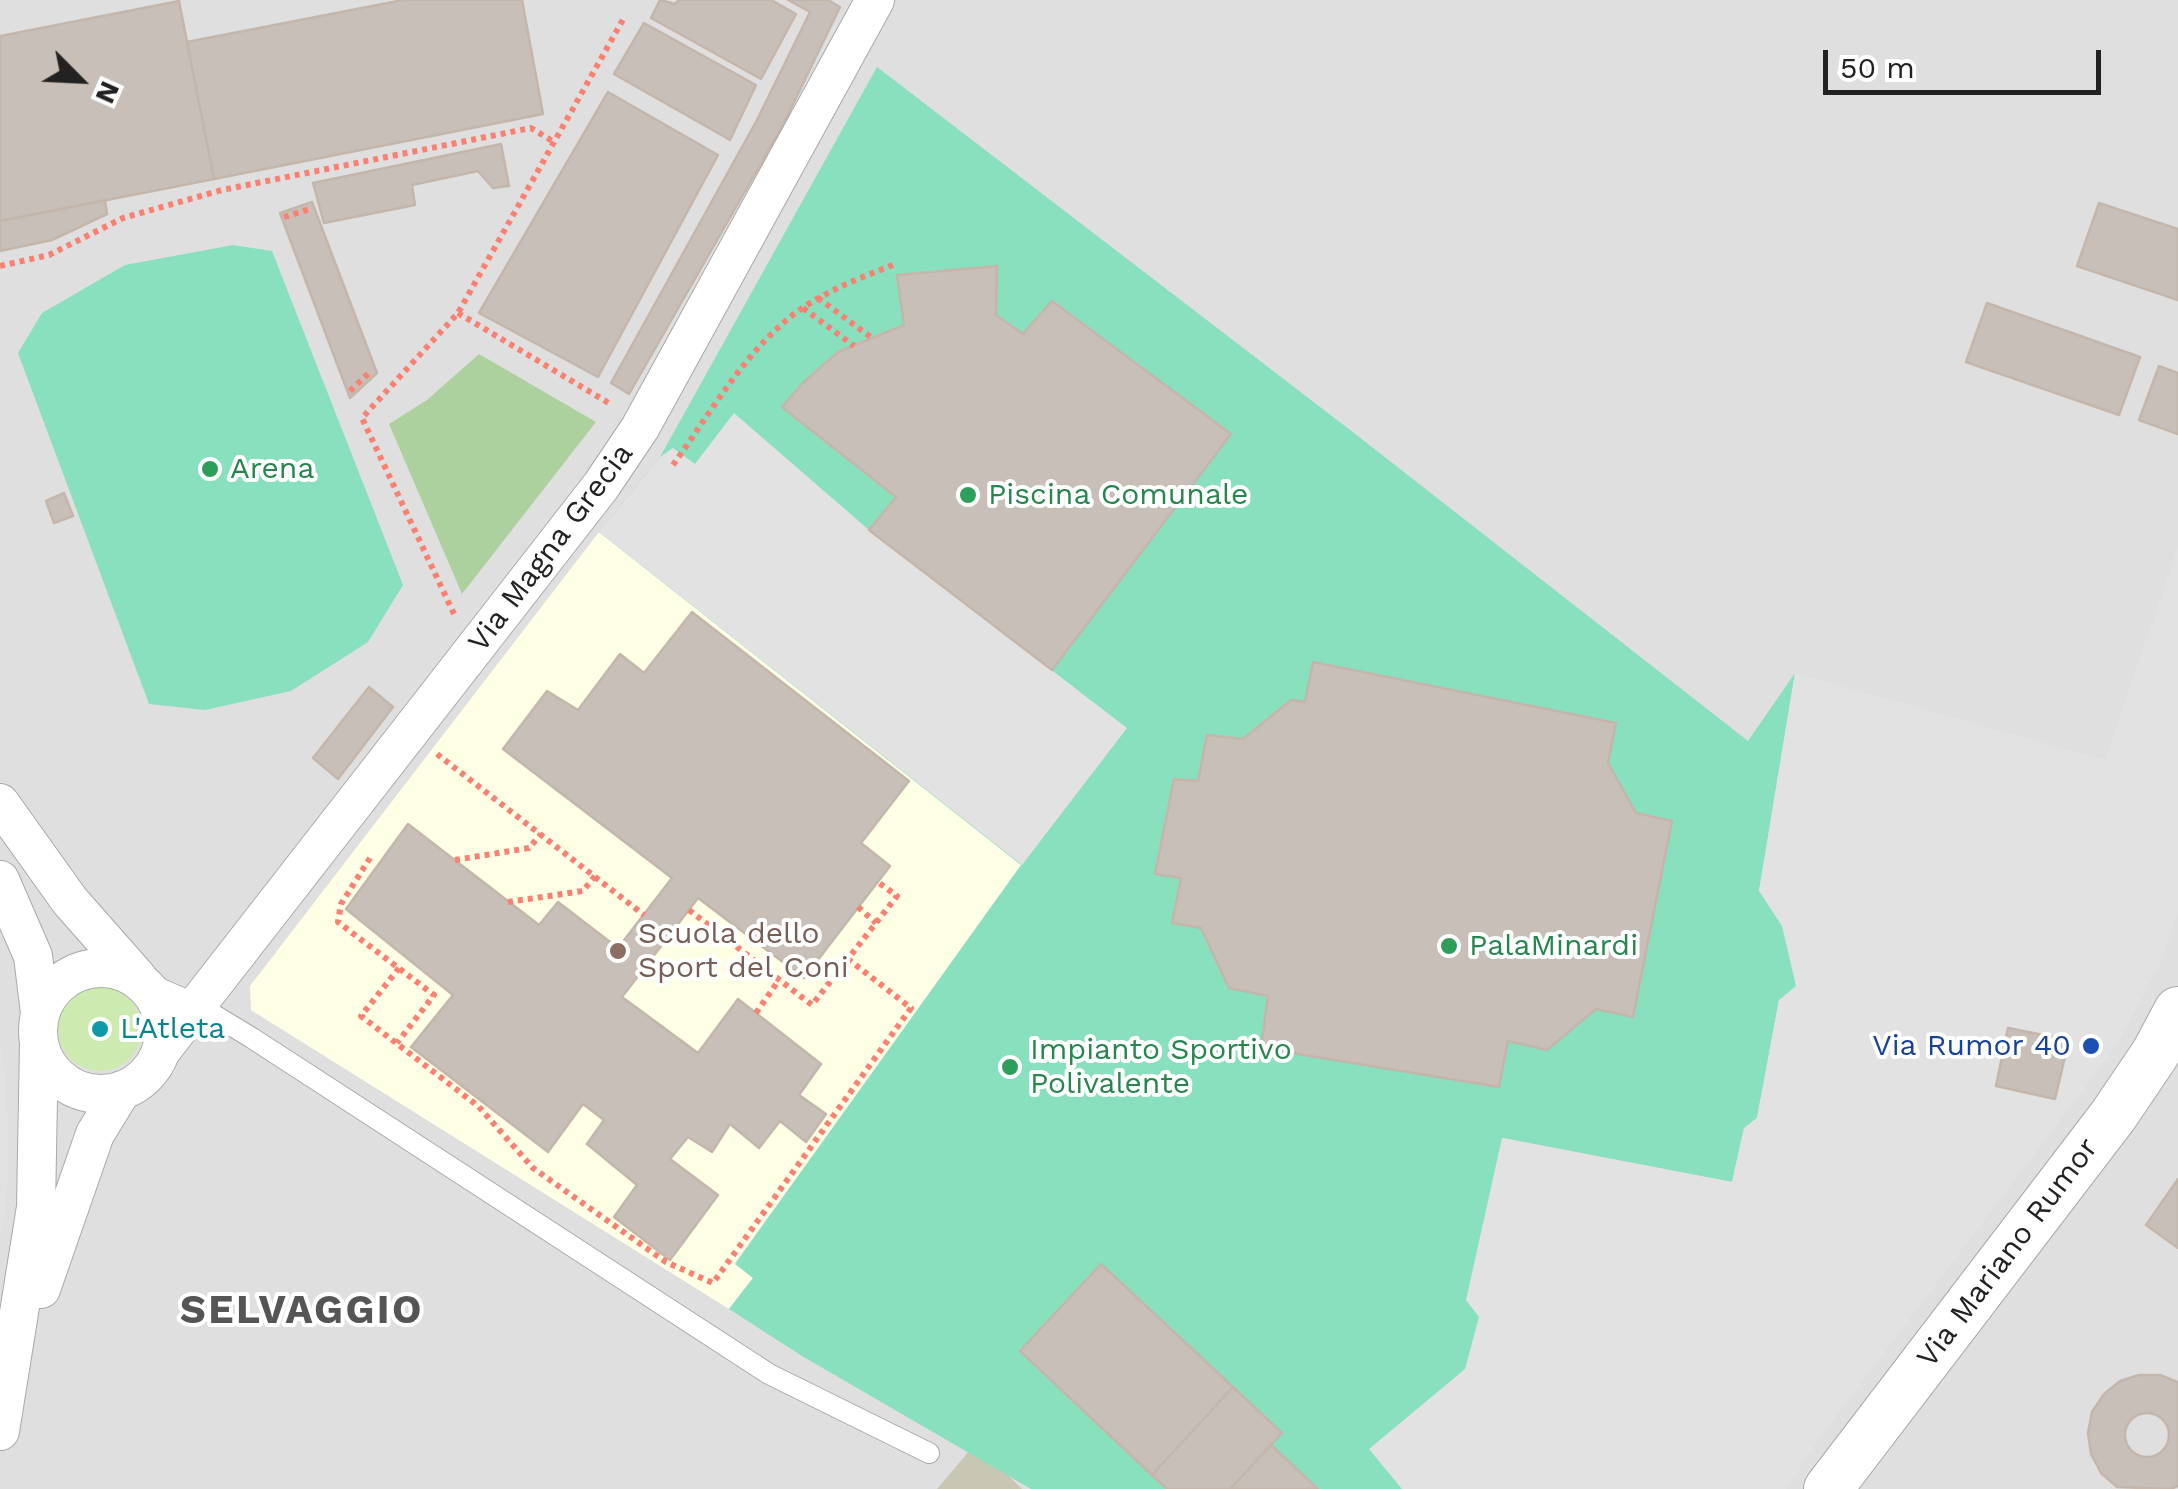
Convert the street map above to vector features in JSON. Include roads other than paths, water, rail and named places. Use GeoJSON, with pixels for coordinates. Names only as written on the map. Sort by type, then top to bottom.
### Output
{"type":"FeatureCollection","features":[{"type":"Feature","properties":{"kind":"street","name":"Via Magna Grecia"},"geometry":{"type":"LineString","coordinates":[[161,1051],[602,486],[640,428],[874,0]]}},
{"type":"Feature","properties":{"kind":"street"},"geometry":{"type":"LineString","coordinates":[[0,803],[70,902],[153,994],[162,1012],[161,1051],[139,1082],[122,1090],[86,1092],[69,1086],[54,1074],[44,1058],[32,956],[0,880]]}},
{"type":"Feature","properties":{"kind":"street"},"geometry":{"type":"LineString","coordinates":[[0,1430],[36,1207],[40,1027],[47,998],[72,974],[106,968],[138,979]]}},
{"type":"Feature","properties":{"kind":"street","name":"Via Mariano Rumor"},"geometry":{"type":"LineString","coordinates":[[1828,1489],[2113,1116],[2155,1054],[2178,1011]]}},
{"type":"Feature","properties":{"kind":"street"},"geometry":{"type":"LineString","coordinates":[[9,1386],[95,1134],[122,1090]]}},
{"type":"Feature","properties":{"kind":"lane"},"geometry":{"type":"LineString","coordinates":[[138,979],[196,1004],[769,1374],[929,1453]]}},
{"type":"Feature","properties":{"kind":"place","name":"Arena"},"geometry":{"type":"Point","coordinates":[210,469]}},
{"type":"Feature","properties":{"kind":"place","name":"Piscina Comunale"},"geometry":{"type":"Point","coordinates":[968,495]}},
{"type":"Feature","properties":{"kind":"place","name":"PalaMinardi"},"geometry":{"type":"Point","coordinates":[1449,946]}},
{"type":"Feature","properties":{"kind":"place","name":"Scuola dello Sport del Coni"},"geometry":{"type":"Point","coordinates":[618,951]}},
{"type":"Feature","properties":{"kind":"place","name":"L'Atleta"},"geometry":{"type":"Point","coordinates":[100,1029]}},
{"type":"Feature","properties":{"kind":"place","name":"Via Rumor 40"},"geometry":{"type":"Point","coordinates":[2091,1046]}},
{"type":"Feature","properties":{"kind":"place","name":"Impianto Sportivo Polivalente"},"geometry":{"type":"Point","coordinates":[1010,1067]}},
{"type":"Feature","properties":{"kind":"district","name":"SELVAGGIO"},"geometry":{"type":"Point","coordinates":[302,1311]}}]}
